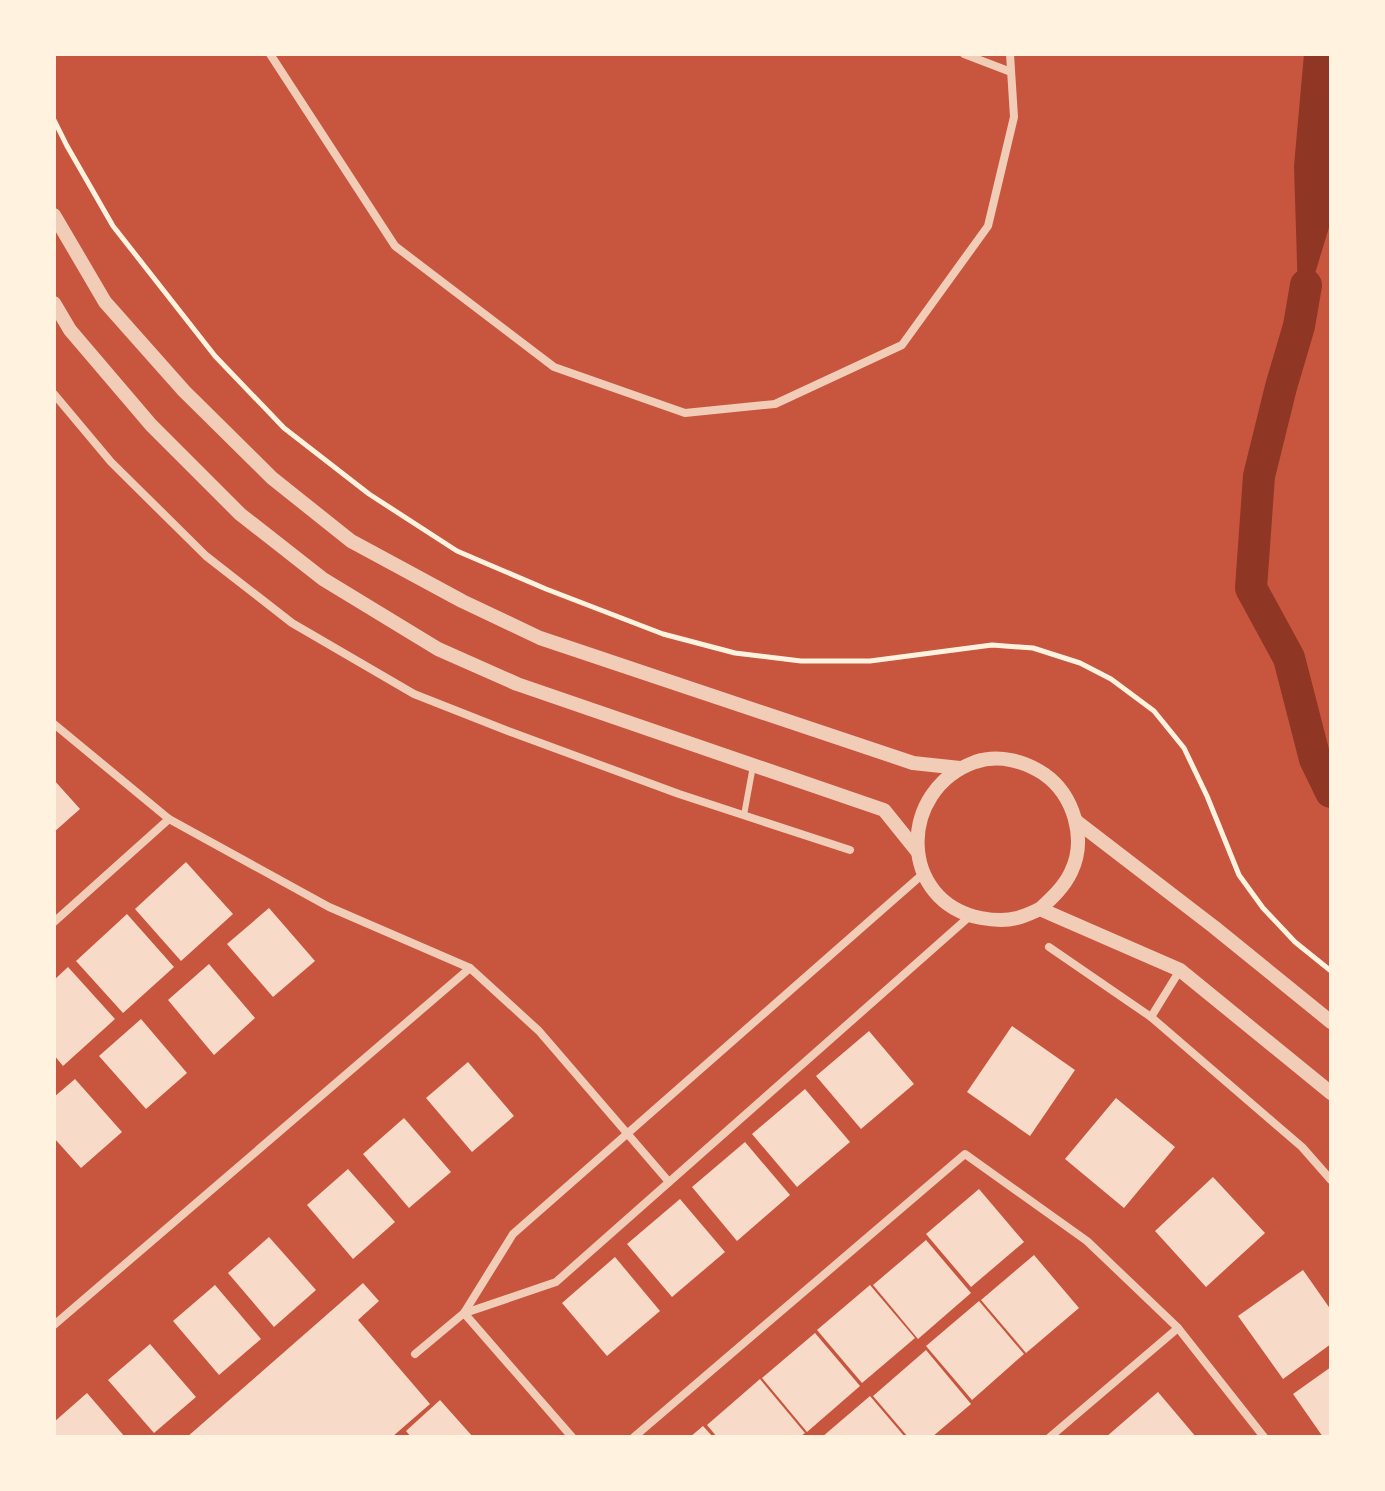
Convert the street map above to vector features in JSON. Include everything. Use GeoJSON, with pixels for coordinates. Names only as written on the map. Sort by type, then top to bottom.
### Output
{"type":"FeatureCollection","features":[{"type":"Feature","properties":{"kind":"street"},"geometry":{"type":"LineString","coordinates":[[270,54],[395,246],[554,367],[685,413],[775,404],[902,345],[988,226],[1014,117],[1010,54]]}},
{"type":"Feature","properties":{"kind":"street"},"geometry":{"type":"LineString","coordinates":[[964,54],[1011,72]]}},
{"type":"Feature","properties":{"kind":"street"},"geometry":{"type":"LineString","coordinates":[[54,215],[105,302],[184,391],[272,478],[351,541],[462,601],[540,638],[913,763],[960,768]]}},
{"type":"Feature","properties":{"kind":"street"},"geometry":{"type":"LineString","coordinates":[[54,303],[70,330],[151,425],[240,514],[323,579],[438,649],[517,684],[884,810],[917,851]]}},
{"type":"Feature","properties":{"kind":"street"},"geometry":{"type":"LineString","coordinates":[[54,394],[111,462],[206,556],[292,623],[414,694],[664,789],[850,850]]}},
{"type":"Feature","properties":{"kind":"street"},"geometry":{"type":"LineString","coordinates":[[54,724],[169,819],[329,907],[470,968],[539,1031],[669,1182]]}},
{"type":"Feature","properties":{"kind":"street"},"geometry":{"type":"LineString","coordinates":[[983,759],[1008,759],[1031,765],[1052,779],[1067,798],[1076,821],[1078,846],[1072,871],[1059,892],[1040,909],[1017,918],[991,920],[970,916],[951,906],[935,891],[924,873],[917,851],[918,826],[926,803],[940,783],[960,768],[983,759]]}},
{"type":"Feature","properties":{"kind":"street"},"geometry":{"type":"LineString","coordinates":[[54,922],[169,819]]}},
{"type":"Feature","properties":{"kind":"street"},"geometry":{"type":"LineString","coordinates":[[1076,821],[1331,1022]]}},
{"type":"Feature","properties":{"kind":"street"},"geometry":{"type":"LineString","coordinates":[[415,1354],[464,1313],[513,1234],[924,873]]}},
{"type":"Feature","properties":{"kind":"street"},"geometry":{"type":"LineString","coordinates":[[1040,909],[1180,970],[1331,1093]]}},
{"type":"Feature","properties":{"kind":"street"},"geometry":{"type":"LineString","coordinates":[[464,1313],[556,1282],[970,916]]}},
{"type":"Feature","properties":{"kind":"street"},"geometry":{"type":"LineString","coordinates":[[1049,947],[1151,1017],[1302,1147],[1331,1180]]}},
{"type":"Feature","properties":{"kind":"street"},"geometry":{"type":"LineString","coordinates":[[54,1325],[470,968]]}},
{"type":"Feature","properties":{"kind":"street"},"geometry":{"type":"LineString","coordinates":[[1151,1017],[1180,970]]}},
{"type":"Feature","properties":{"kind":"street"},"geometry":{"type":"LineString","coordinates":[[634,1437],[965,1154],[1087,1241],[1178,1328],[1264,1437]]}},
{"type":"Feature","properties":{"kind":"street"},"geometry":{"type":"LineString","coordinates":[[464,1313],[572,1437]]}},
{"type":"Feature","properties":{"kind":"street"},"geometry":{"type":"LineString","coordinates":[[1050,1437],[1178,1328]]}},
{"type":"Feature","properties":{"kind":"lane"},"geometry":{"type":"LineString","coordinates":[[744,815],[753,766]]}},
{"type":"Feature","properties":{"kind":"path"},"geometry":{"type":"LineString","coordinates":[[54,120],[113,226],[215,356],[284,428],[369,494],[457,551],[663,634],[735,653],[801,661],[870,661],[992,645],[1033,648],[1080,663],[1111,679],[1154,711],[1184,748],[1239,875],[1263,908],[1295,942],[1331,971]]}},
{"type":"Feature","properties":{"kind":"shaded area"},"geometry":{"type":"Polygon","coordinates":[[[1304,54],[1331,54],[1331,221],[1299,326],[1294,166],[1304,54]]]}},
{"type":"Feature","properties":{"kind":"building"},"geometry":{"type":"Polygon","coordinates":[[[54,780],[80,809],[54,832],[54,780]]]}},
{"type":"Feature","properties":{"kind":"building"},"geometry":{"type":"Polygon","coordinates":[[[186,862],[233,914],[181,961],[135,909],[186,862]]]}},
{"type":"Feature","properties":{"kind":"building"},"geometry":{"type":"Polygon","coordinates":[[[269,908],[315,961],[273,997],[227,944],[269,908]]]}},
{"type":"Feature","properties":{"kind":"building"},"geometry":{"type":"Polygon","coordinates":[[[127,914],[174,967],[123,1013],[76,961],[127,914]]]}},
{"type":"Feature","properties":{"kind":"building"},"geometry":{"type":"Polygon","coordinates":[[[209,964],[255,1018],[214,1055],[168,1000],[209,964]]]}},
{"type":"Feature","properties":{"kind":"building"},"geometry":{"type":"Polygon","coordinates":[[[68,967],[115,1019],[63,1066],[54,1055],[54,980],[68,967]]]}},
{"type":"Feature","properties":{"kind":"building"},"geometry":{"type":"Polygon","coordinates":[[[141,1019],[187,1073],[146,1109],[99,1056],[141,1019]]]}},
{"type":"Feature","properties":{"kind":"building"},"geometry":{"type":"Polygon","coordinates":[[[1012,1026],[1075,1070],[1030,1136],[967,1092],[1012,1026]]]}},
{"type":"Feature","properties":{"kind":"building"},"geometry":{"type":"Polygon","coordinates":[[[869,1031],[914,1084],[861,1129],[816,1076],[869,1031]]]}},
{"type":"Feature","properties":{"kind":"building"},"geometry":{"type":"Polygon","coordinates":[[[468,1062],[514,1116],[472,1152],[426,1098],[468,1062]]]}},
{"type":"Feature","properties":{"kind":"building"},"geometry":{"type":"Polygon","coordinates":[[[75,1079],[122,1132],[81,1168],[54,1138],[54,1097],[75,1079]]]}},
{"type":"Feature","properties":{"kind":"building"},"geometry":{"type":"Polygon","coordinates":[[[805,1089],[850,1142],[797,1187],[752,1134],[805,1089]]]}},
{"type":"Feature","properties":{"kind":"building"},"geometry":{"type":"Polygon","coordinates":[[[1116,1098],[1175,1147],[1124,1208],[1065,1159],[1116,1098]]]}},
{"type":"Feature","properties":{"kind":"building"},"geometry":{"type":"Polygon","coordinates":[[[404,1118],[451,1172],[409,1208],[363,1154],[404,1118]]]}},
{"type":"Feature","properties":{"kind":"building"},"geometry":{"type":"Polygon","coordinates":[[[745,1142],[790,1195],[737,1241],[692,1187],[745,1142]]]}},
{"type":"Feature","properties":{"kind":"building"},"geometry":{"type":"Polygon","coordinates":[[[348,1169],[395,1222],[353,1259],[307,1205],[348,1169]]]}},
{"type":"Feature","properties":{"kind":"building"},"geometry":{"type":"Polygon","coordinates":[[[1213,1177],[1265,1233],[1206,1287],[1155,1231],[1213,1177]]]}},
{"type":"Feature","properties":{"kind":"building"},"geometry":{"type":"Polygon","coordinates":[[[979,1189],[1024,1242],[971,1287],[926,1234],[979,1189]]]}},
{"type":"Feature","properties":{"kind":"building"},"geometry":{"type":"Polygon","coordinates":[[[680,1199],[725,1252],[672,1297],[627,1244],[680,1199]]]}},
{"type":"Feature","properties":{"kind":"building"},"geometry":{"type":"Polygon","coordinates":[[[269,1237],[316,1290],[274,1327],[228,1273],[269,1237]]]}},
{"type":"Feature","properties":{"kind":"building"},"geometry":{"type":"Polygon","coordinates":[[[926,1240],[971,1293],[918,1339],[873,1285],[926,1240]]]}},
{"type":"Feature","properties":{"kind":"building"},"geometry":{"type":"Polygon","coordinates":[[[1034,1255],[1079,1308],[1026,1353],[981,1300],[1034,1255]]]}},
{"type":"Feature","properties":{"kind":"building"},"geometry":{"type":"Polygon","coordinates":[[[615,1257],[660,1311],[607,1356],[562,1303],[615,1257]]]}},
{"type":"Feature","properties":{"kind":"building"},"geometry":{"type":"Polygon","coordinates":[[[1303,1270],[1331,1310],[1331,1344],[1283,1379],[1238,1316],[1303,1270]]]}},
{"type":"Feature","properties":{"kind":"building"},"geometry":{"type":"Polygon","coordinates":[[[363,1283],[379,1301],[358,1320],[430,1404],[392,1437],[187,1437],[363,1283]]]}},
{"type":"Feature","properties":{"kind":"building"},"geometry":{"type":"Polygon","coordinates":[[[215,1285],[261,1339],[219,1375],[173,1321],[215,1285]]]}},
{"type":"Feature","properties":{"kind":"building"},"geometry":{"type":"Polygon","coordinates":[[[870,1285],[915,1338],[862,1383],[817,1330],[870,1285]]]}},
{"type":"Feature","properties":{"kind":"building"},"geometry":{"type":"Polygon","coordinates":[[[979,1301],[1024,1354],[972,1400],[926,1346],[979,1301]]]}},
{"type":"Feature","properties":{"kind":"building"},"geometry":{"type":"Polygon","coordinates":[[[815,1333],[860,1386],[807,1432],[762,1378],[815,1333]]]}},
{"type":"Feature","properties":{"kind":"building"},"geometry":{"type":"Polygon","coordinates":[[[150,1344],[196,1397],[154,1433],[108,1380],[150,1344]]]}},
{"type":"Feature","properties":{"kind":"building"},"geometry":{"type":"Polygon","coordinates":[[[926,1350],[971,1404],[932,1437],[908,1437],[873,1396],[926,1350]]]}},
{"type":"Feature","properties":{"kind":"building"},"geometry":{"type":"Polygon","coordinates":[[[1331,1367],[1331,1437],[1323,1437],[1293,1394],[1331,1367]]]}},
{"type":"Feature","properties":{"kind":"building"},"geometry":{"type":"Polygon","coordinates":[[[760,1379],[805,1433],[800,1437],[717,1437],[707,1425],[760,1379]]]}},
{"type":"Feature","properties":{"kind":"building"},"geometry":{"type":"Polygon","coordinates":[[[1158,1392],[1196,1437],[1106,1437],[1158,1392]]]}},
{"type":"Feature","properties":{"kind":"building"},"geometry":{"type":"Polygon","coordinates":[[[87,1393],[125,1437],[54,1437],[54,1422],[87,1393]]]}},
{"type":"Feature","properties":{"kind":"building"},"geometry":{"type":"Polygon","coordinates":[[[870,1396],[905,1437],[822,1437],[870,1396]]]}},
{"type":"Feature","properties":{"kind":"building"},"geometry":{"type":"Polygon","coordinates":[[[440,1400],[473,1437],[411,1437],[406,1431],[440,1400]]]}},
{"type":"Feature","properties":{"kind":"building"},"geometry":{"type":"Polygon","coordinates":[[[703,1426],[713,1437],[690,1437],[703,1426]]]}},
{"type":"Feature","properties":{"kind":"waterway"},"geometry":{"type":"LineString","coordinates":[[1306,285],[1299,326],[1259,476],[1251,588],[1289,658],[1315,759],[1331,792]]}}]}
